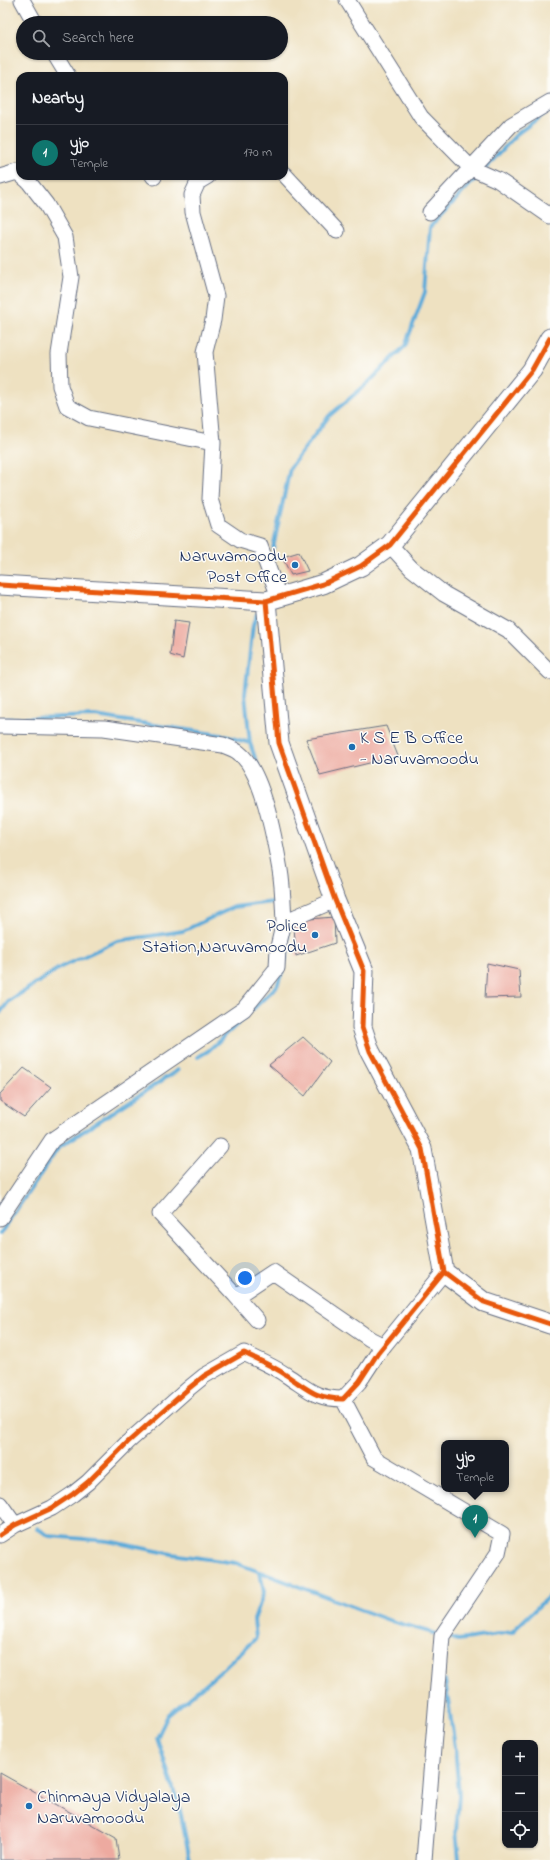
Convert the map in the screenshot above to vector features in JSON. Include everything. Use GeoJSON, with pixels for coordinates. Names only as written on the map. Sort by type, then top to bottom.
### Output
{"type":"FeatureCollection","features":[{"type":"Feature","properties":{"kind":"street"},"geometry":{"type":"LineString","coordinates":[[26,0],[33,16]]}},
{"type":"Feature","properties":{"kind":"street"},"geometry":{"type":"LineString","coordinates":[[346,0],[422,117],[471,169],[498,180],[550,216]]}},
{"type":"Feature","properties":{"kind":"street"},"geometry":{"type":"LineString","coordinates":[[58,60],[66,72]]}},
{"type":"Feature","properties":{"kind":"street"},"geometry":{"type":"LineString","coordinates":[[430,212],[511,125],[550,102]]}},
{"type":"Feature","properties":{"kind":"street"},"geometry":{"type":"LineString","coordinates":[[0,177],[16,172]]}},
{"type":"Feature","properties":{"kind":"street"},"geometry":{"type":"LineString","coordinates":[[288,178],[337,231]]}},
{"type":"Feature","properties":{"kind":"street"},"geometry":{"type":"LineString","coordinates":[[28,180],[46,204],[65,237],[71,277],[58,354],[60,386],[67,406],[89,418],[213,443]]}},
{"type":"Feature","properties":{"kind":"street"},"geometry":{"type":"LineString","coordinates":[[201,180],[198,182],[192,195],[193,212],[216,296],[213,320],[205,352],[207,389],[213,443],[210,499],[218,525],[240,540],[260,546],[272,600],[280,742],[335,900],[364,971],[362,1027],[370,1051],[422,1149],[444,1272],[484,1302],[550,1324]]}},
{"type":"Feature","properties":{"kind":"street"},"geometry":{"type":"LineString","coordinates":[[0,585],[272,600],[323,584],[361,566],[390,545],[532,370],[550,338]]}},
{"type":"Feature","properties":{"kind":"street"},"geometry":{"type":"LineString","coordinates":[[390,545],[411,568],[444,594],[508,630],[550,672]]}},
{"type":"Feature","properties":{"kind":"street"},"geometry":{"type":"LineString","coordinates":[[0,726],[104,728],[223,745],[239,753],[248,763],[260,788],[280,871],[284,916],[278,947],[277,968],[244,1009],[52,1140],[0,1218]]}},
{"type":"Feature","properties":{"kind":"street"},"geometry":{"type":"LineString","coordinates":[[284,916],[335,900]]}},
{"type":"Feature","properties":{"kind":"street"},"geometry":{"type":"LineString","coordinates":[[220,1146],[160,1214],[236,1295],[257,1320]]}},
{"type":"Feature","properties":{"kind":"street"},"geometry":{"type":"LineString","coordinates":[[236,1295],[273,1272],[370,1339],[384,1346]]}},
{"type":"Feature","properties":{"kind":"street"},"geometry":{"type":"LineString","coordinates":[[0,1535],[15,1525],[52,1508],[73,1494],[88,1482],[128,1442],[188,1389],[204,1376],[244,1353],[286,1375],[313,1393],[331,1399],[343,1399],[359,1382],[384,1346],[444,1272]]}},
{"type":"Feature","properties":{"kind":"street"},"geometry":{"type":"LineString","coordinates":[[343,1399],[374,1458],[502,1534],[498,1553],[442,1636],[424,1860]]}},
{"type":"Feature","properties":{"kind":"street"},"geometry":{"type":"LineString","coordinates":[[0,1504],[15,1525]]}},
{"type":"Feature","properties":{"kind":"building","name":"Naruvamoodu Post Office"},"geometry":{"type":"Polygon","coordinates":[[[299,552],[308,571],[291,575],[283,559],[286,556],[299,552]]]}},
{"type":"Feature","properties":{"kind":"building"},"geometry":{"type":"Polygon","coordinates":[[[174,621],[189,623],[183,659],[170,655],[174,621]]]}},
{"type":"Feature","properties":{"kind":"building","name":"K S E B Office - Naruvamoodu"},"geometry":{"type":"Polygon","coordinates":[[[386,726],[398,756],[320,775],[306,739],[386,726]]]}},
{"type":"Feature","properties":{"kind":"building","name":"Police Station,Naruvamoodu"},"geometry":{"type":"Polygon","coordinates":[[[334,917],[335,943],[296,956],[294,926],[297,920],[334,917]]]}},
{"type":"Feature","properties":{"kind":"building"},"geometry":{"type":"Polygon","coordinates":[[[487,963],[519,970],[521,997],[485,998],[487,963]]]}},
{"type":"Feature","properties":{"kind":"building"},"geometry":{"type":"Polygon","coordinates":[[[303,1037],[330,1062],[305,1096],[269,1065],[303,1037]]]}},
{"type":"Feature","properties":{"kind":"building"},"geometry":{"type":"Polygon","coordinates":[[[24,1068],[51,1087],[24,1117],[0,1101],[0,1094],[24,1068]]]}},
{"type":"Feature","properties":{"kind":"building","name":"Chinmaya Vidyalaya Naruvamoodu"},"geometry":{"type":"Polygon","coordinates":[[[0,1773],[116,1838],[119,1860],[0,1860],[0,1773]]]}},
{"type":"Feature","properties":{"kind":"waterway"},"geometry":{"type":"LineString","coordinates":[[484,170],[517,134],[548,111]]}},
{"type":"Feature","properties":{"kind":"waterway"},"geometry":{"type":"LineString","coordinates":[[273,548],[290,468],[329,416],[368,383],[405,346],[425,292],[430,227],[479,175]]}},
{"type":"Feature","properties":{"kind":"waterway"},"geometry":{"type":"LineString","coordinates":[[250,743],[245,694],[253,625],[257,614]]}},
{"type":"Feature","properties":{"kind":"waterway"},"geometry":{"type":"LineString","coordinates":[[2,719],[95,716],[221,735],[250,743],[258,767]]}},
{"type":"Feature","properties":{"kind":"waterway"},"geometry":{"type":"LineString","coordinates":[[0,1013],[9,1001],[61,967],[117,941],[183,931],[234,907],[281,901]]}},
{"type":"Feature","properties":{"kind":"waterway"},"geometry":{"type":"LineString","coordinates":[[284,965],[288,951],[288,932]]}},
{"type":"Feature","properties":{"kind":"waterway"},"geometry":{"type":"LineString","coordinates":[[253,1009],[277,986],[282,972]]}},
{"type":"Feature","properties":{"kind":"waterway"},"geometry":{"type":"LineString","coordinates":[[198,1057],[208,1051],[245,1017]]}},
{"type":"Feature","properties":{"kind":"waterway"},"geometry":{"type":"LineString","coordinates":[[0,1234],[59,1147],[178,1070]]}},
{"type":"Feature","properties":{"kind":"waterway"},"geometry":{"type":"LineString","coordinates":[[37,1528],[49,1536],[108,1541],[172,1554],[236,1563],[391,1621],[458,1640],[512,1632],[550,1595]]}},
{"type":"Feature","properties":{"kind":"waterway"},"geometry":{"type":"LineString","coordinates":[[190,1860],[180,1810],[157,1738],[168,1715],[220,1672],[256,1638],[254,1620],[264,1592],[260,1572]]}},
{"type":"Feature","properties":{"kind":"waterway"},"geometry":{"type":"LineString","coordinates":[[445,1680],[455,1747],[459,1795],[456,1831],[459,1860]]}},
{"type":"Feature","properties":{"kind":"cycle path"},"geometry":{"type":"LineString","coordinates":[[0,585],[266,601],[323,584],[361,566],[390,545],[532,370],[550,338]]}},
{"type":"Feature","properties":{"kind":"cycle path"},"geometry":{"type":"LineString","coordinates":[[266,601],[279,743],[335,900],[364,971],[362,1027],[370,1051],[422,1149],[444,1272],[484,1302],[550,1324]]}},
{"type":"Feature","properties":{"kind":"cycle path"},"geometry":{"type":"LineString","coordinates":[[0,1535],[15,1525],[52,1508],[73,1494],[88,1482],[128,1442],[188,1389],[204,1376],[244,1353],[276,1369],[318,1395],[333,1399],[343,1399],[359,1382],[378,1353],[444,1272]]}},
{"type":"Feature","properties":{"kind":"place","name":"Naruvamoodu Post Office"},"geometry":{"type":"Point","coordinates":[295,565]}},
{"type":"Feature","properties":{"kind":"place","name":"K S E B Office - Naruvamoodu"},"geometry":{"type":"Point","coordinates":[352,747]}},
{"type":"Feature","properties":{"kind":"place","name":"Police Station,Naruvamoodu"},"geometry":{"type":"Point","coordinates":[315,935]}},
{"type":"Feature","properties":{"kind":"place","name":"yjo"},"geometry":{"type":"Point","coordinates":[475,1538]}},
{"type":"Feature","properties":{"kind":"place","name":"Chinmaya Vidyalaya Naruvamoodu"},"geometry":{"type":"Point","coordinates":[29,1806]}}]}
